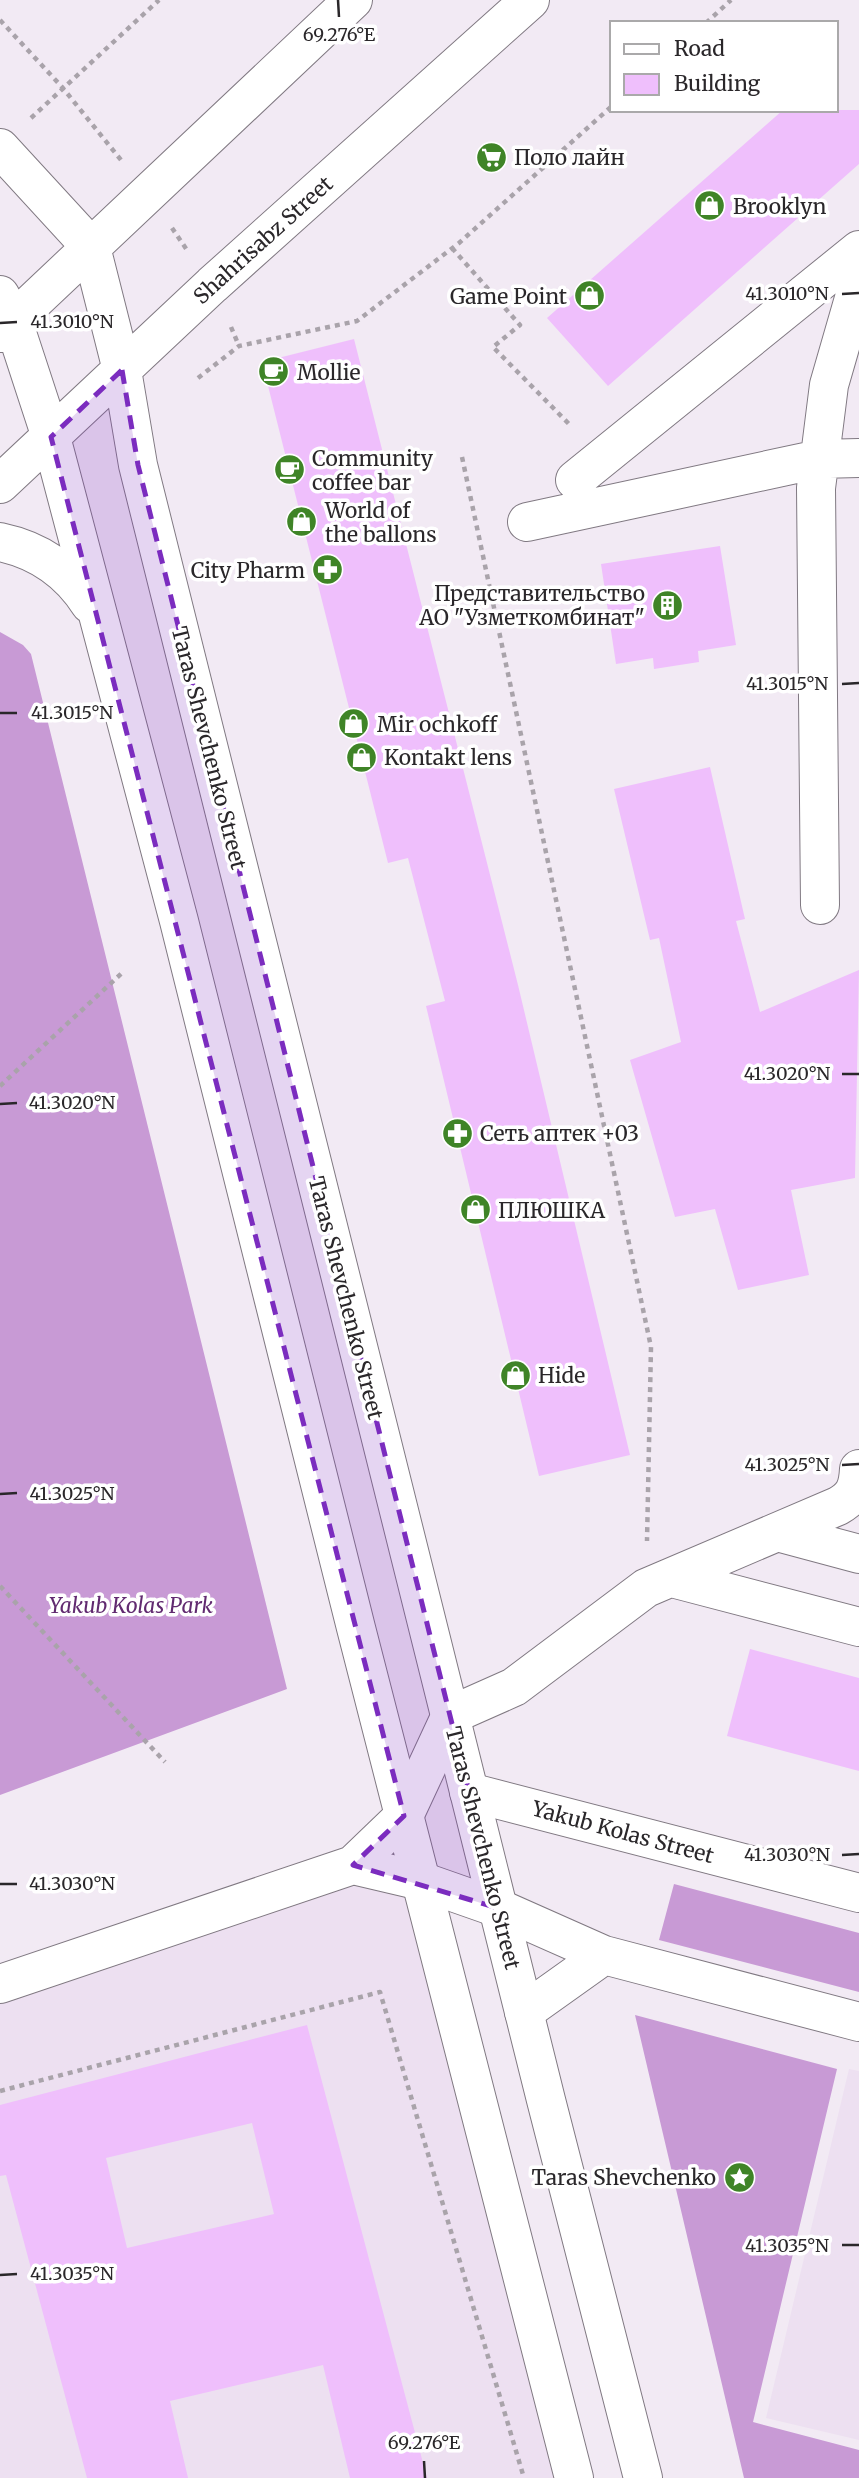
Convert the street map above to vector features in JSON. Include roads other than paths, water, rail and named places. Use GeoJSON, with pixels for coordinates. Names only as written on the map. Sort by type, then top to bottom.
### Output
{"type":"FeatureCollection","features":[{"type":"Feature","properties":{"kind":"main road"},"geometry":{"type":"LineString","coordinates":[[353,0],[91,247],[4,316],[51,437],[186,948],[574,2478]]}},
{"type":"Feature","properties":{"kind":"main road","name":"Shahrisabz Street"},"geometry":{"type":"LineString","coordinates":[[0,484],[212,285],[530,0]]}},
{"type":"Feature","properties":{"kind":"main road","name":"Taras Shevchenko Street"},"geometry":{"type":"LineString","coordinates":[[0,148],[91,247],[122,370],[138,465],[643,2478]]}},
{"type":"Feature","properties":{"kind":"main road"},"geometry":{"type":"LineString","coordinates":[[589,469],[859,250]]}},
{"type":"Feature","properties":{"kind":"main road"},"geometry":{"type":"LineString","coordinates":[[820,905],[816,488],[829,385],[859,281]]}},
{"type":"Feature","properties":{"kind":"main road"},"geometry":{"type":"LineString","coordinates":[[527,522],[819,459],[859,457]]}},
{"type":"Feature","properties":{"kind":"main road"},"geometry":{"type":"LineString","coordinates":[[0,542],[35,553],[57,567],[89,602],[100,622]]}},
{"type":"Feature","properties":{"kind":"main road"},"geometry":{"type":"LineString","coordinates":[[0,1984],[353,1865],[404,1816],[451,1715],[514,1687],[659,1583],[852,1498],[858,1484],[859,1469]]}},
{"type":"Feature","properties":{"kind":"main road"},"geometry":{"type":"LineString","coordinates":[[777,1532],[859,1554]]}},
{"type":"Feature","properties":{"kind":"main road"},"geometry":{"type":"LineString","coordinates":[[659,1583],[859,1627]]}},
{"type":"Feature","properties":{"kind":"main road","name":"Yakub Kolas Street"},"geometry":{"type":"LineString","coordinates":[[469,1791],[859,1893]]}},
{"type":"Feature","properties":{"kind":"main road"},"geometry":{"type":"LineString","coordinates":[[353,1865],[421,1881],[498,1908],[604,1955],[859,2022]]}},
{"type":"Feature","properties":{"kind":"main road"},"geometry":{"type":"LineString","coordinates":[[524,2012],[604,1955]]}},
{"type":"Feature","properties":{"kind":"place","name":"Поло лайн"},"geometry":{"type":"Point","coordinates":[491,157]}},
{"type":"Feature","properties":{"kind":"place","name":"Brooklyn"},"geometry":{"type":"Point","coordinates":[710,206]}},
{"type":"Feature","properties":{"kind":"place","name":"Game Point"},"geometry":{"type":"Point","coordinates":[590,296]}},
{"type":"Feature","properties":{"kind":"place","name":"Mollie"},"geometry":{"type":"Point","coordinates":[274,372]}},
{"type":"Feature","properties":{"kind":"place","name":"Community coffee bar"},"geometry":{"type":"Point","coordinates":[289,470]}},
{"type":"Feature","properties":{"kind":"place","name":"World of the ballons"},"geometry":{"type":"Point","coordinates":[302,522]}},
{"type":"Feature","properties":{"kind":"place","name":"City Pharm"},"geometry":{"type":"Point","coordinates":[328,570]}},
{"type":"Feature","properties":{"kind":"place","name":"Представительство АО \"Узметкомбинат\""},"geometry":{"type":"Point","coordinates":[668,605]}},
{"type":"Feature","properties":{"kind":"place","name":"Mir ochkoff"},"geometry":{"type":"Point","coordinates":[354,724]}},
{"type":"Feature","properties":{"kind":"place","name":"Kontakt lens"},"geometry":{"type":"Point","coordinates":[361,757]}},
{"type":"Feature","properties":{"kind":"place","name":"Сеть аптек +03"},"geometry":{"type":"Point","coordinates":[457,1133]}},
{"type":"Feature","properties":{"kind":"place","name":"ПЛЮШКА"},"geometry":{"type":"Point","coordinates":[475,1210]}},
{"type":"Feature","properties":{"kind":"place","name":"Hide"},"geometry":{"type":"Point","coordinates":[515,1375]}},
{"type":"Feature","properties":{"kind":"place","name":"Taras Shevchenko"},"geometry":{"type":"Point","coordinates":[739,2177]}},
{"type":"Feature","properties":{"kind":"park label","name":"Yakub Kolas Park"},"geometry":{"type":"Point","coordinates":[131,1605]}}]}
